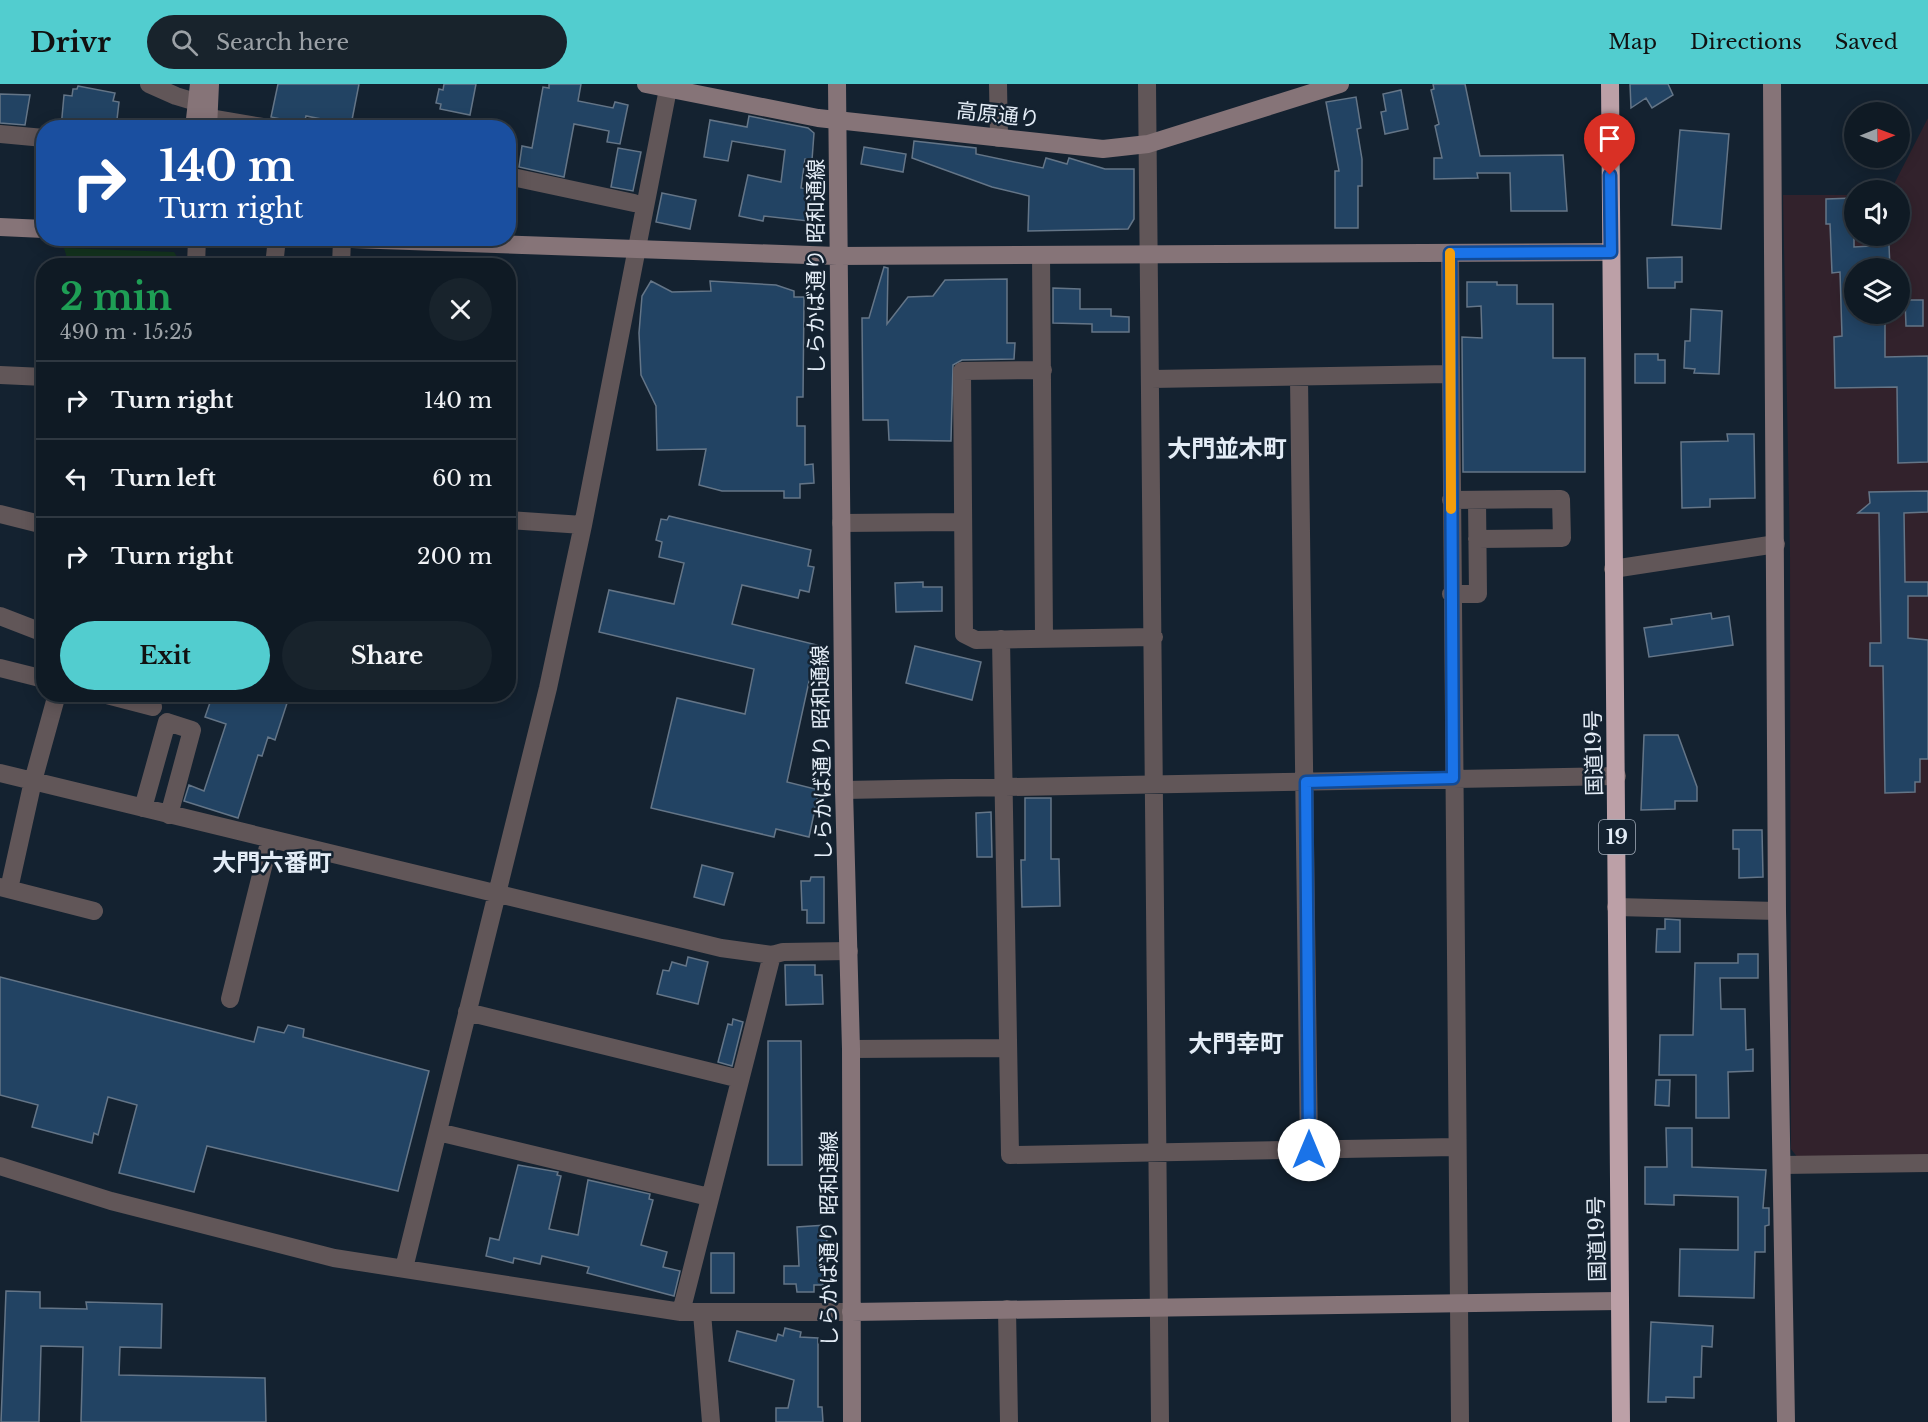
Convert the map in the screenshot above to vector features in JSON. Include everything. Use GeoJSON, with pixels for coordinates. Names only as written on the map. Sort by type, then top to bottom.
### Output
{"type":"FeatureCollection","features":[{"type":"Feature","properties":{"kind":"highway","name":"国道19号"},"geometry":{"type":"LineString","coordinates":[[1610,84],[1621,1422]]}},
{"type":"Feature","properties":{"kind":"street"},"geometry":{"type":"LineString","coordinates":[[149,84],[176,96],[198,93],[203,120]]}},
{"type":"Feature","properties":{"kind":"street"},"geometry":{"type":"LineString","coordinates":[[205,120],[210,84]]}},
{"type":"Feature","properties":{"kind":"street","name":"高原通り"},"geometry":{"type":"LineString","coordinates":[[646,84],[838,120],[1103,149],[1148,144],[1340,84]]}},
{"type":"Feature","properties":{"kind":"street","name":"しらかば通り 昭和通線"},"geometry":{"type":"LineString","coordinates":[[837,84],[844,790],[851,1049],[852,1422]]}},
{"type":"Feature","properties":{"kind":"street"},"geometry":{"type":"LineString","coordinates":[[998,84],[999,138]]}},
{"type":"Feature","properties":{"kind":"street"},"geometry":{"type":"LineString","coordinates":[[1147,84],[1160,1422]]}},
{"type":"Feature","properties":{"kind":"street"},"geometry":{"type":"LineString","coordinates":[[1773,84],[1777,911],[1786,1422]]}},
{"type":"Feature","properties":{"kind":"street"},"geometry":{"type":"LineString","coordinates":[[404,1268],[546,698],[583,525],[635,250],[674,88]]}},
{"type":"Feature","properties":{"kind":"street"},"geometry":{"type":"LineString","coordinates":[[0,134],[36,137]]}},
{"type":"Feature","properties":{"kind":"street"},"geometry":{"type":"LineString","coordinates":[[516,178],[634,203]]}},
{"type":"Feature","properties":{"kind":"street"},"geometry":{"type":"LineString","coordinates":[[0,227],[36,229]]}},
{"type":"Feature","properties":{"kind":"street"},"geometry":{"type":"LineString","coordinates":[[516,245],[837,256],[1611,252]]}},
{"type":"Feature","properties":{"kind":"street"},"geometry":{"type":"LineString","coordinates":[[1450,253],[1451,594],[1460,1422]]}},
{"type":"Feature","properties":{"kind":"street"},"geometry":{"type":"LineString","coordinates":[[1041,255],[1044,638]]}},
{"type":"Feature","properties":{"kind":"street"},"geometry":{"type":"LineString","coordinates":[[1043,370],[962,371],[964,634],[976,640],[1154,638]]}},
{"type":"Feature","properties":{"kind":"street"},"geometry":{"type":"LineString","coordinates":[[1151,379],[1450,374]]}},
{"type":"Feature","properties":{"kind":"street"},"geometry":{"type":"LineString","coordinates":[[0,375],[36,377]]}},
{"type":"Feature","properties":{"kind":"street"},"geometry":{"type":"LineString","coordinates":[[1299,378],[1309,1150]]}},
{"type":"Feature","properties":{"kind":"street"},"geometry":{"type":"LineString","coordinates":[[1451,500],[1561,499],[1562,538],[1478,538]]}},
{"type":"Feature","properties":{"kind":"street"},"geometry":{"type":"LineString","coordinates":[[1451,594],[1478,594],[1477,500]]}},
{"type":"Feature","properties":{"kind":"street"},"geometry":{"type":"LineString","coordinates":[[0,514],[36,523]]}},
{"type":"Feature","properties":{"kind":"street"},"geometry":{"type":"LineString","coordinates":[[516,521],[583,525]]}},
{"type":"Feature","properties":{"kind":"street"},"geometry":{"type":"LineString","coordinates":[[841,523],[962,522]]}},
{"type":"Feature","properties":{"kind":"street"},"geometry":{"type":"LineString","coordinates":[[1613,569],[1776,544]]}},
{"type":"Feature","properties":{"kind":"street"},"geometry":{"type":"LineString","coordinates":[[0,616],[36,630]]}},
{"type":"Feature","properties":{"kind":"street"},"geometry":{"type":"LineString","coordinates":[[1001,639],[1010,1155],[1158,1155],[1456,1147]]}},
{"type":"Feature","properties":{"kind":"street"},"geometry":{"type":"LineString","coordinates":[[0,668],[36,677]]}},
{"type":"Feature","properties":{"kind":"street"},"geometry":{"type":"LineString","coordinates":[[55,702],[4,888],[94,911]]}},
{"type":"Feature","properties":{"kind":"street"},"geometry":{"type":"LineString","coordinates":[[134,702],[153,707]]}},
{"type":"Feature","properties":{"kind":"street"},"geometry":{"type":"LineString","coordinates":[[142,808],[167,722],[192,730],[169,814]]}},
{"type":"Feature","properties":{"kind":"street"},"geometry":{"type":"LineString","coordinates":[[0,773],[721,948],[772,955],[783,952],[849,951]]}},
{"type":"Feature","properties":{"kind":"street"},"geometry":{"type":"LineString","coordinates":[[844,790],[1617,776]]}},
{"type":"Feature","properties":{"kind":"street"},"geometry":{"type":"LineString","coordinates":[[230,999],[270,839]]}},
{"type":"Feature","properties":{"kind":"street"},"geometry":{"type":"LineString","coordinates":[[1616,908],[1777,911]]}},
{"type":"Feature","properties":{"kind":"street"},"geometry":{"type":"LineString","coordinates":[[681,1312],[772,955]]}},
{"type":"Feature","properties":{"kind":"street"},"geometry":{"type":"LineString","coordinates":[[467,1012],[740,1079]]}},
{"type":"Feature","properties":{"kind":"street"},"geometry":{"type":"LineString","coordinates":[[851,1049],[1007,1048]]}},
{"type":"Feature","properties":{"kind":"street"},"geometry":{"type":"LineString","coordinates":[[438,1132],[709,1197]]}},
{"type":"Feature","properties":{"kind":"street"},"geometry":{"type":"LineString","coordinates":[[1782,1165],[1928,1163]]}},
{"type":"Feature","properties":{"kind":"street"},"geometry":{"type":"LineString","coordinates":[[0,1166],[111,1201],[334,1258],[681,1312],[851,1312],[1620,1301]]}},
{"type":"Feature","properties":{"kind":"street"},"geometry":{"type":"LineString","coordinates":[[1007,1309],[1009,1422]]}},
{"type":"Feature","properties":{"kind":"street"},"geometry":{"type":"LineString","coordinates":[[702,1313],[711,1422]]}},
{"type":"Feature","properties":{"kind":"shaded area"},"geometry":{"type":"Polygon","coordinates":[[[1928,118],[1928,1155],[1798,1158],[1791,1149],[1790,555],[1783,195],[1844,195],[1844,246],[1910,246],[1910,180],[1896,180],[1902,168],[1910,168],[1910,153],[1928,118]]]}},
{"type":"Feature","properties":{"kind":"green space"},"geometry":{"type":"Polygon","coordinates":[[[64,248],[174,252],[178,258],[90,257],[67,258],[64,248]]]}},
{"type":"Feature","properties":{"kind":"building"},"geometry":{"type":"Polygon","coordinates":[[[278,84],[359,84],[352,120],[326,120],[306,116],[305,120],[285,120],[271,117],[278,84]]]}},
{"type":"Feature","properties":{"kind":"building"},"geometry":{"type":"Polygon","coordinates":[[[444,84],[476,84],[470,115],[440,109],[441,104],[436,103],[439,89],[443,90],[444,84]]]}},
{"type":"Feature","properties":{"kind":"building"},"geometry":{"type":"Polygon","coordinates":[[[549,84],[581,84],[578,101],[613,108],[615,102],[628,105],[620,144],[607,142],[609,131],[574,124],[564,177],[519,167],[522,146],[532,148],[543,87],[549,88],[549,84]]]}},
{"type":"Feature","properties":{"kind":"building"},"geometry":{"type":"Polygon","coordinates":[[[1433,84],[1465,84],[1480,156],[1563,155],[1567,211],[1511,211],[1510,173],[1477,173],[1478,178],[1434,179],[1434,158],[1442,158],[1435,126],[1439,124],[1431,90],[1434,89],[1433,84]]]}},
{"type":"Feature","properties":{"kind":"building"},"geometry":{"type":"Polygon","coordinates":[[[1630,84],[1668,84],[1673,95],[1652,108],[1646,98],[1631,108],[1630,84]]]}},
{"type":"Feature","properties":{"kind":"building"},"geometry":{"type":"Polygon","coordinates":[[[78,86],[115,93],[113,101],[119,102],[117,120],[62,120],[64,95],[72,96],[73,89],[77,89],[78,86]]]}},
{"type":"Feature","properties":{"kind":"building"},"geometry":{"type":"Polygon","coordinates":[[[1401,90],[1408,129],[1385,134],[1381,112],[1386,111],[1383,94],[1401,90]]]}},
{"type":"Feature","properties":{"kind":"building"},"geometry":{"type":"Polygon","coordinates":[[[0,94],[30,95],[25,125],[0,123],[0,94]]]}},
{"type":"Feature","properties":{"kind":"building"},"geometry":{"type":"Polygon","coordinates":[[[1356,97],[1361,128],[1357,129],[1362,159],[1362,186],[1358,186],[1358,228],[1335,228],[1335,171],[1339,171],[1326,102],[1356,97]]]}},
{"type":"Feature","properties":{"kind":"building"},"geometry":{"type":"Polygon","coordinates":[[[749,116],[808,128],[814,133],[812,160],[805,159],[801,188],[813,190],[808,221],[764,216],[763,221],[739,216],[748,175],[781,182],[785,150],[732,141],[728,161],[704,157],[710,120],[747,127],[749,116]]]}},
{"type":"Feature","properties":{"kind":"building"},"geometry":{"type":"Polygon","coordinates":[[[1680,130],[1729,134],[1721,229],[1672,225],[1680,130]]]}},
{"type":"Feature","properties":{"kind":"building"},"geometry":{"type":"Polygon","coordinates":[[[914,141],[976,148],[976,154],[1043,168],[1046,158],[1067,164],[1069,158],[1105,169],[1134,169],[1134,219],[1128,229],[1028,231],[1029,196],[992,187],[912,158],[914,141]]]}},
{"type":"Feature","properties":{"kind":"building"},"geometry":{"type":"Polygon","coordinates":[[[864,147],[906,154],[903,172],[861,164],[864,147]]]}},
{"type":"Feature","properties":{"kind":"building"},"geometry":{"type":"Polygon","coordinates":[[[618,148],[641,152],[633,191],[611,187],[618,148]]]}},
{"type":"Feature","properties":{"kind":"building"},"geometry":{"type":"Polygon","coordinates":[[[662,193],[696,200],[690,229],[656,222],[662,193]]]}},
{"type":"Feature","properties":{"kind":"building"},"geometry":{"type":"Polygon","coordinates":[[[1844,198],[1844,246],[1889,246],[1890,258],[1844,258],[1844,324],[1885,324],[1885,357],[1928,356],[1928,462],[1898,463],[1897,387],[1835,388],[1834,337],[1842,336],[1840,272],[1832,273],[1830,224],[1826,224],[1826,199],[1844,198]]]}},
{"type":"Feature","properties":{"kind":"building"},"geometry":{"type":"Polygon","coordinates":[[[1682,257],[1682,282],[1675,282],[1675,288],[1648,288],[1647,258],[1682,257]]]}},
{"type":"Feature","properties":{"kind":"building"},"geometry":{"type":"Polygon","coordinates":[[[884,267],[888,268],[887,324],[908,297],[933,296],[945,280],[1007,279],[1007,343],[1015,343],[1014,359],[962,360],[953,365],[951,441],[889,440],[888,420],[863,420],[862,318],[869,318],[884,267]]]}},
{"type":"Feature","properties":{"kind":"building"},"geometry":{"type":"Polygon","coordinates":[[[651,281],[672,292],[711,291],[710,281],[776,285],[794,291],[794,297],[804,297],[803,397],[797,397],[797,426],[805,426],[805,465],[813,464],[814,483],[800,484],[800,498],[784,498],[784,491],[722,491],[699,485],[706,449],[657,450],[656,406],[641,375],[639,333],[642,296],[651,281]]]}},
{"type":"Feature","properties":{"kind":"building"},"geometry":{"type":"Polygon","coordinates":[[[1467,282],[1517,285],[1517,304],[1553,304],[1553,358],[1585,358],[1585,472],[1463,472],[1462,337],[1482,338],[1481,306],[1467,307],[1467,282]]]}},
{"type":"Feature","properties":{"kind":"building"},"geometry":{"type":"Polygon","coordinates":[[[1053,288],[1080,289],[1080,309],[1111,309],[1111,316],[1129,317],[1129,332],[1092,332],[1092,324],[1053,323],[1053,288]]]}},
{"type":"Feature","properties":{"kind":"building"},"geometry":{"type":"Polygon","coordinates":[[[1910,300],[1923,300],[1923,326],[1906,326],[1906,324],[1910,324],[1910,300]]]}},
{"type":"Feature","properties":{"kind":"building"},"geometry":{"type":"Polygon","coordinates":[[[1691,309],[1722,311],[1719,374],[1694,373],[1695,369],[1684,368],[1685,341],[1690,341],[1691,309]]]}},
{"type":"Feature","properties":{"kind":"building"},"geometry":{"type":"Polygon","coordinates":[[[1635,354],[1658,354],[1658,360],[1665,360],[1665,383],[1635,383],[1635,354]]]}},
{"type":"Feature","properties":{"kind":"building"},"geometry":{"type":"Polygon","coordinates":[[[1727,434],[1754,434],[1755,498],[1710,499],[1710,507],[1682,508],[1681,442],[1728,441],[1727,434]]]}},
{"type":"Feature","properties":{"kind":"building"},"geometry":{"type":"Polygon","coordinates":[[[1928,491],[1928,512],[1904,513],[1905,582],[1928,582],[1928,596],[1908,596],[1908,638],[1928,640],[1928,759],[1920,759],[1920,782],[1915,782],[1915,792],[1885,793],[1883,666],[1870,666],[1870,643],[1881,643],[1879,513],[1858,513],[1870,503],[1869,492],[1928,491]]]}},
{"type":"Feature","properties":{"kind":"building"},"geometry":{"type":"Polygon","coordinates":[[[669,516],[811,550],[808,566],[814,567],[809,592],[800,590],[798,598],[742,585],[732,624],[817,645],[787,782],[819,790],[809,837],[776,829],[774,837],[651,808],[677,698],[745,714],[754,669],[599,632],[609,590],[674,604],[684,563],[659,557],[662,542],[656,540],[661,519],[667,520],[669,516]]]}},
{"type":"Feature","properties":{"kind":"building"},"geometry":{"type":"Polygon","coordinates":[[[923,582],[923,587],[942,587],[942,611],[896,612],[895,583],[923,582]]]}},
{"type":"Feature","properties":{"kind":"building"},"geometry":{"type":"Polygon","coordinates":[[[1711,613],[1712,619],[1729,616],[1733,645],[1649,657],[1644,628],[1672,624],[1671,619],[1711,613]]]}},
{"type":"Feature","properties":{"kind":"building"},"geometry":{"type":"Polygon","coordinates":[[[915,646],[981,662],[972,700],[906,683],[915,646]]]}},
{"type":"Feature","properties":{"kind":"building"},"geometry":{"type":"Polygon","coordinates":[[[210,702],[287,702],[275,740],[268,737],[262,756],[258,755],[238,818],[184,801],[189,785],[204,791],[226,724],[205,717],[210,702]]]}},
{"type":"Feature","properties":{"kind":"building"},"geometry":{"type":"Polygon","coordinates":[[[1644,735],[1678,735],[1697,787],[1697,801],[1675,801],[1675,809],[1641,810],[1644,735]]]}},
{"type":"Feature","properties":{"kind":"building"},"geometry":{"type":"Polygon","coordinates":[[[1025,798],[1051,798],[1051,859],[1059,859],[1060,906],[1022,907],[1021,860],[1025,860],[1025,798]]]}},
{"type":"Feature","properties":{"kind":"building"},"geometry":{"type":"Polygon","coordinates":[[[991,812],[992,857],[977,857],[976,813],[991,812]]]}},
{"type":"Feature","properties":{"kind":"building"},"geometry":{"type":"Polygon","coordinates":[[[1733,830],[1762,830],[1763,877],[1739,878],[1739,849],[1733,849],[1733,830]]]}},
{"type":"Feature","properties":{"kind":"building"},"geometry":{"type":"Polygon","coordinates":[[[702,865],[733,873],[724,905],[694,897],[702,865]]]}},
{"type":"Feature","properties":{"kind":"building"},"geometry":{"type":"Polygon","coordinates":[[[811,877],[824,877],[824,923],[807,923],[807,910],[802,910],[801,881],[810,881],[811,877]]]}},
{"type":"Feature","properties":{"kind":"building"},"geometry":{"type":"Polygon","coordinates":[[[1665,919],[1680,920],[1680,952],[1656,952],[1657,929],[1665,929],[1665,919]]]}},
{"type":"Feature","properties":{"kind":"building"},"geometry":{"type":"Polygon","coordinates":[[[1738,954],[1758,954],[1758,978],[1720,978],[1721,1009],[1745,1009],[1746,1050],[1753,1049],[1753,1071],[1728,1072],[1729,1118],[1696,1118],[1696,1075],[1659,1075],[1660,1035],[1693,1035],[1695,963],[1738,963],[1738,954]]]}},
{"type":"Feature","properties":{"kind":"building"},"geometry":{"type":"Polygon","coordinates":[[[688,957],[708,962],[698,1004],[657,994],[663,970],[669,971],[672,962],[686,966],[688,957]]]}},
{"type":"Feature","properties":{"kind":"building"},"geometry":{"type":"Polygon","coordinates":[[[785,965],[815,965],[815,975],[822,975],[823,1004],[786,1005],[785,965]]]}},
{"type":"Feature","properties":{"kind":"building"},"geometry":{"type":"Polygon","coordinates":[[[0,977],[254,1042],[258,1027],[284,1033],[288,1025],[304,1029],[303,1037],[429,1071],[398,1191],[207,1146],[194,1192],[119,1173],[137,1105],[108,1097],[98,1135],[94,1133],[92,1143],[32,1127],[38,1105],[0,1095],[0,977]]]}},
{"type":"Feature","properties":{"kind":"building"},"geometry":{"type":"Polygon","coordinates":[[[733,1019],[743,1022],[732,1066],[718,1062],[728,1024],[732,1025],[733,1019]]]}},
{"type":"Feature","properties":{"kind":"building"},"geometry":{"type":"Polygon","coordinates":[[[768,1041],[801,1041],[802,1165],[768,1165],[768,1041]]]}},
{"type":"Feature","properties":{"kind":"building"},"geometry":{"type":"Polygon","coordinates":[[[1656,1080],[1670,1080],[1669,1106],[1655,1105],[1656,1080]]]}},
{"type":"Feature","properties":{"kind":"building"},"geometry":{"type":"Polygon","coordinates":[[[1666,1128],[1692,1128],[1692,1167],[1766,1170],[1763,1208],[1769,1208],[1769,1225],[1765,1226],[1765,1252],[1755,1252],[1754,1298],[1679,1296],[1680,1249],[1738,1250],[1738,1197],[1674,1195],[1674,1205],[1645,1204],[1645,1167],[1667,1167],[1666,1128]]]}},
{"type":"Feature","properties":{"kind":"building"},"geometry":{"type":"Polygon","coordinates":[[[518,1165],[558,1172],[557,1175],[561,1176],[549,1229],[578,1235],[588,1180],[650,1194],[649,1199],[653,1200],[641,1245],[667,1252],[663,1267],[680,1271],[674,1296],[587,1273],[589,1267],[542,1256],[540,1264],[514,1258],[513,1263],[486,1256],[490,1238],[499,1240],[518,1165]]]}},
{"type":"Feature","properties":{"kind":"building"},"geometry":{"type":"Polygon","coordinates":[[[826,1225],[828,1261],[824,1261],[823,1285],[814,1285],[814,1292],[797,1292],[796,1284],[784,1284],[784,1266],[799,1266],[797,1227],[826,1225]]]}},
{"type":"Feature","properties":{"kind":"building"},"geometry":{"type":"Polygon","coordinates":[[[711,1253],[734,1253],[734,1293],[711,1293],[711,1253]]]}},
{"type":"Feature","properties":{"kind":"building"},"geometry":{"type":"Polygon","coordinates":[[[6,1291],[40,1292],[40,1308],[87,1309],[86,1302],[162,1304],[161,1348],[120,1347],[119,1375],[265,1378],[266,1422],[81,1422],[83,1347],[41,1346],[39,1422],[1,1422],[6,1291]]]}},
{"type":"Feature","properties":{"kind":"building"},"geometry":{"type":"Polygon","coordinates":[[[1651,1322],[1713,1326],[1712,1347],[1702,1346],[1701,1377],[1694,1377],[1694,1398],[1666,1397],[1666,1402],[1648,1402],[1651,1322]]]}},
{"type":"Feature","properties":{"kind":"building"},"geometry":{"type":"Polygon","coordinates":[[[785,1328],[801,1332],[800,1337],[818,1338],[818,1407],[822,1407],[823,1422],[776,1422],[776,1408],[788,1408],[794,1380],[729,1361],[737,1331],[776,1341],[778,1334],[783,1336],[785,1328]]]}},
{"type":"Feature","properties":{"kind":"slow traffic"},"geometry":{"type":"LineString","coordinates":[[1450,253],[1451,509]]}},
{"type":"Feature","properties":{"kind":"district","name":"大門並木町"},"geometry":{"type":"Point","coordinates":[1227,449]}},
{"type":"Feature","properties":{"kind":"district","name":"大門六番町"},"geometry":{"type":"Point","coordinates":[272,863]}},
{"type":"Feature","properties":{"kind":"district","name":"大門幸町"},"geometry":{"type":"Point","coordinates":[1236,1044]}},
{"type":"Feature","properties":{"kind":"route"},"geometry":{"type":"LineString","coordinates":[[1309,1150],[1306,782],[1453,778],[1450,253],[1611,252],[1610,175]]}}]}
